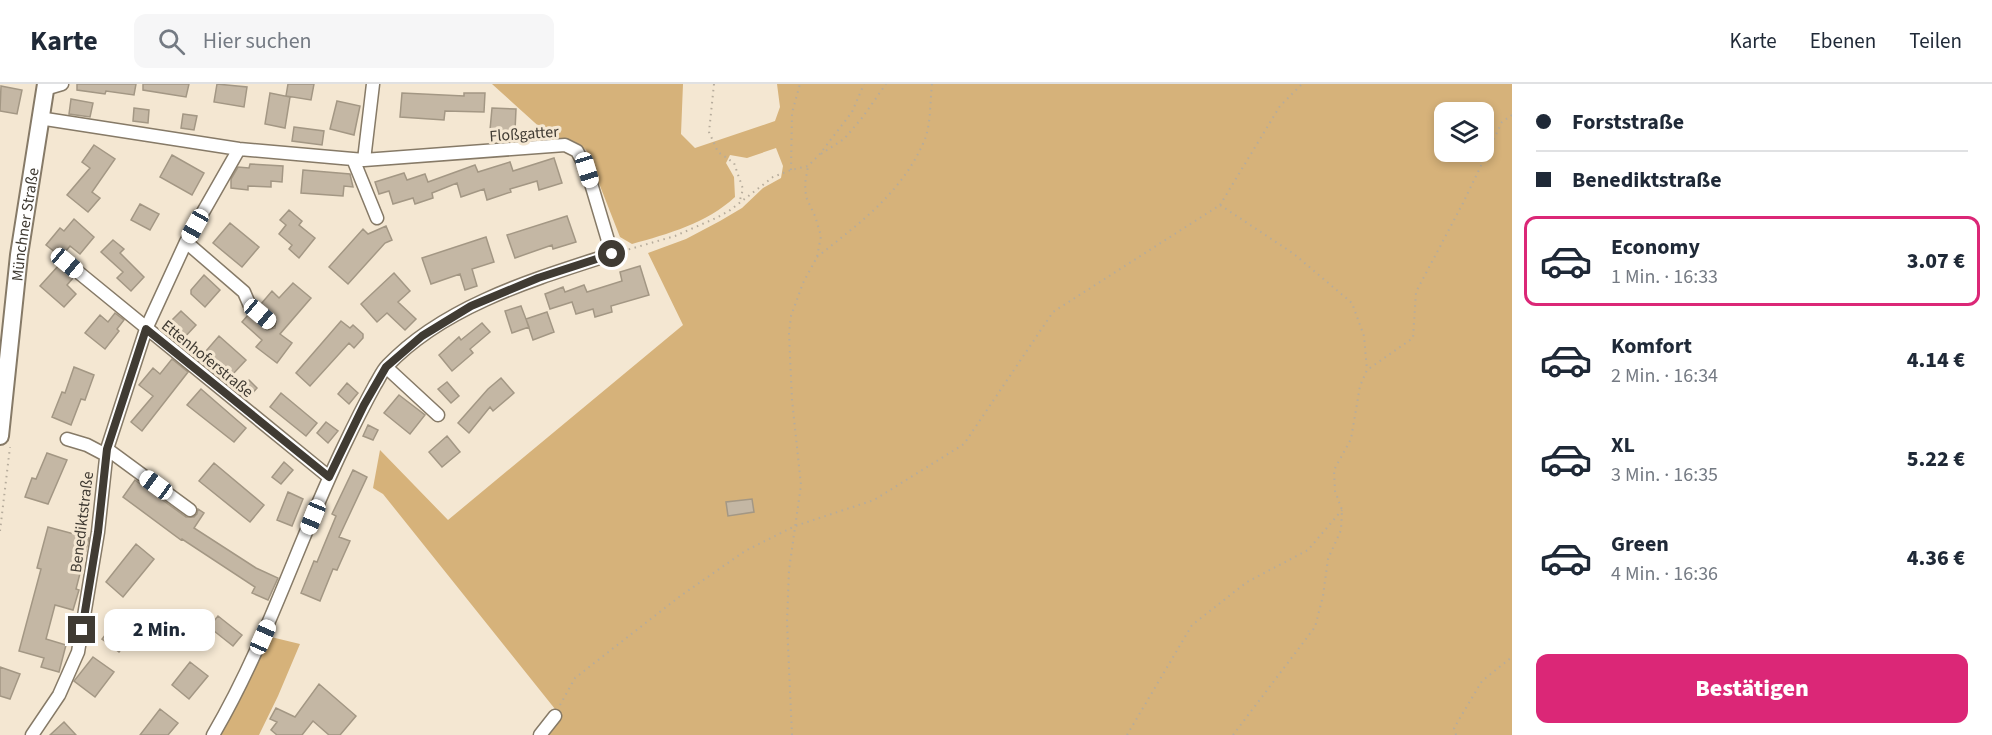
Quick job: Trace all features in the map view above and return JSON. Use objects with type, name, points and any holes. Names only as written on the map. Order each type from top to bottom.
[{"type":"main road","name":"Münchner Straße","points":[[0,436],[19,255],[45,86]]},
{"type":"street","points":[[45,86],[62,84]]},
{"type":"street","points":[[373,84],[358,160],[377,218]]},
{"type":"street","name":"Floßgatter","points":[[39,118],[239,149],[358,160],[565,145],[577,151],[587,170],[612,254]]},
{"type":"street","name":"Benediktstraße","points":[[32,735],[59,695],[78,652],[98,532],[106,452],[146,329],[186,243],[239,149]]},
{"type":"street","points":[[186,243],[244,292],[250,306],[269,322]]},
{"type":"street","points":[[213,735],[255,657],[329,477],[364,405],[386,367],[422,336],[471,306],[538,278],[612,254]]},
{"type":"street","name":"Ettenhoferstraße","points":[[67,263],[329,477]]},
{"type":"street","points":[[386,367],[438,416]]},
{"type":"street","points":[[67,439],[106,452],[190,510]]},
{"type":"street","points":[[540,735],[555,716]]},
{"type":"path","points":[[714,84],[709,132],[718,152],[734,163],[742,189],[740,202]]},
{"type":"path","points":[[791,170],[792,113],[800,84]]},
{"type":"path","points":[[612,254],[675,236],[716,218],[773,177],[808,166],[852,112],[864,84]]},
{"type":"path","points":[[819,155],[844,139],[886,84]]},
{"type":"path","points":[[817,257],[875,211],[904,177],[926,137],[932,84]]},
{"type":"path","points":[[555,716],[575,678],[679,597],[745,551],[795,526],[874,500],[964,444],[1053,312],[1220,205],[1280,106],[1302,84]]},
{"type":"path","points":[[1367,370],[1413,338],[1416,292],[1502,122],[1512,115]]},
{"type":"path","points":[[792,735],[787,623],[789,570],[801,485],[792,400],[790,325],[803,283],[817,257],[821,236],[806,197],[805,184],[808,166]]},
{"type":"path","points":[[1220,205],[1294,254],[1352,303],[1364,336],[1367,370],[1360,386],[1351,439],[1334,470],[1335,491],[1342,510],[1341,530],[1328,559],[1323,596],[1315,627],[1233,735]]},
{"type":"path","points":[[1127,735],[1191,625],[1246,582],[1308,550],[1342,510]]},
{"type":"path","points":[[1456,735],[1454,728],[1482,681],[1512,657]]},
{"type":"shaded area","points":[[492,84],[683,84],[681,134],[695,148],[775,121],[780,107],[777,84],[1512,84],[1512,735],[545,735],[559,714],[383,494],[373,488],[380,450],[448,520],[683,325],[648,253],[686,239],[742,208],[763,188],[781,178],[783,166],[776,148],[747,158],[730,155],[726,163],[734,177],[735,197],[700,221],[632,244],[620,237],[586,150],[573,141],[555,141]]},
{"type":"shaded area","points":[[271,637],[300,644],[259,735],[221,735]]},
{"type":"building","points":[[77,84],[136,84],[134,95],[77,90]]},
{"type":"building","points":[[143,84],[189,84],[186,97],[143,90]]},
{"type":"building","points":[[217,84],[247,87],[244,107],[214,102]]},
{"type":"building","points":[[288,84],[314,84],[311,100],[286,96]]},
{"type":"building","points":[[1,86],[22,90],[17,114],[0,111]]},
{"type":"building","points":[[270,93],[290,97],[285,128],[265,124]]},
{"type":"building","points":[[402,93],[464,96],[464,93],[485,93],[484,112],[445,111],[444,120],[400,117]]},
{"type":"building","points":[[71,99],[93,103],[90,117],[69,114]]},
{"type":"building","points":[[337,101],[360,106],[354,135],[330,129]]},
{"type":"building","points":[[134,108],[149,110],[148,123],[133,121]]},
{"type":"building","points":[[492,108],[516,109],[515,131],[490,130]]},
{"type":"building","points":[[183,114],[197,116],[194,130],[181,128]]},
{"type":"building","points":[[294,127],[324,131],[322,145],[292,141]]},
{"type":"building","points":[[94,145],[115,159],[92,192],[100,198],[88,212],[67,195],[90,168],[82,162]]},
{"type":"building","points":[[172,155],[204,173],[192,195],[160,177]]},
{"type":"building","points":[[554,158],[562,183],[539,190],[537,181],[510,189],[511,192],[487,200],[484,189],[461,197],[457,183],[432,193],[433,198],[415,204],[413,198],[393,204],[389,191],[379,194],[375,182],[404,173],[407,180],[425,174],[428,182],[475,165],[478,172],[510,162],[513,171]]},
{"type":"building","points":[[250,164],[283,166],[282,182],[271,181],[271,187],[248,186],[248,190],[231,188],[231,179],[238,167],[249,168]]},
{"type":"building","points":[[303,170],[350,174],[353,187],[344,186],[343,196],[301,193]]},
{"type":"building","points":[[140,204],[159,214],[150,230],[131,220]]},
{"type":"building","points":[[289,210],[302,221],[299,225],[315,238],[299,258],[289,249],[292,245],[279,234],[286,225],[280,220]]},
{"type":"building","points":[[567,216],[576,242],[553,249],[552,245],[515,258],[507,235]]},
{"type":"building","points":[[74,219],[94,237],[80,254],[70,246],[61,257],[46,245],[60,228],[64,231]]},
{"type":"building","points":[[230,223],[259,247],[242,267],[213,243]]},
{"type":"building","points":[[386,226],[392,240],[385,243],[348,284],[329,267],[363,229],[368,234]]},
{"type":"building","points":[[486,237],[494,262],[472,269],[477,286],[465,290],[460,274],[431,284],[422,258]]},
{"type":"building","points":[[113,240],[124,249],[120,253],[144,277],[131,291],[117,278],[123,272],[101,252]]},
{"type":"building","points":[[59,265],[73,278],[67,285],[76,294],[64,307],[40,286]]},
{"type":"building","points":[[640,266],[649,295],[611,306],[612,312],[595,317],[593,309],[576,314],[572,302],[550,309],[545,294],[563,287],[565,292],[584,285],[587,292],[622,281],[620,272]]},
{"type":"building","points":[[394,273],[410,291],[398,302],[416,319],[405,330],[387,313],[377,322],[361,304]]},
{"type":"building","points":[[204,275],[220,290],[205,307],[191,294],[191,290]]},
{"type":"building","points":[[293,283],[311,298],[280,334],[292,343],[277,363],[256,347],[262,340],[242,322],[248,315],[267,330],[275,328],[276,319],[261,304],[272,291],[279,298]]},
{"type":"building","points":[[521,306],[529,327],[512,333],[505,311]]},
{"type":"building","points":[[181,311],[196,325],[183,339],[167,325]]},
{"type":"building","points":[[547,312],[554,332],[533,340],[526,319]]},
{"type":"building","points":[[115,313],[124,320],[117,329],[119,331],[105,349],[85,333],[100,315],[108,322]]},
{"type":"building","points":[[341,321],[350,328],[353,325],[363,334],[363,338],[354,348],[349,343],[310,386],[296,373]]},
{"type":"building","points":[[482,323],[490,332],[470,349],[473,353],[452,371],[439,355],[459,337],[461,340]]},
{"type":"building","points":[[219,336],[246,360],[233,374],[225,366],[218,374],[200,358]]},
{"type":"building","points":[[172,359],[188,372],[142,431],[131,422],[153,396],[139,385],[153,368],[160,374]]},
{"type":"building","points":[[74,367],[94,375],[85,400],[81,399],[71,425],[52,417],[62,392],[65,393]]},
{"type":"building","points":[[501,378],[514,393],[493,411],[490,407],[469,433],[458,423]]},
{"type":"building","points":[[249,380],[257,388],[250,396],[241,389]]},
{"type":"building","points":[[447,382],[459,396],[451,403],[438,389]]},
{"type":"building","points":[[347,383],[358,393],[349,404],[338,394]]},
{"type":"building","points":[[201,389],[246,428],[234,442],[187,405]]},
{"type":"building","points":[[281,393],[317,423],[306,436],[270,407]]},
{"type":"building","points":[[399,395],[425,415],[410,434],[384,413]]},
{"type":"building","points":[[326,422],[338,431],[328,443],[317,433]]},
{"type":"building","points":[[368,425],[378,430],[373,440],[363,436]]},
{"type":"building","points":[[447,436],[460,452],[442,467],[429,452]]},
{"type":"building","points":[[47,453],[67,460],[48,504],[25,497],[32,478],[36,479]]},
{"type":"building","points":[[284,462],[293,470],[281,484],[272,477]]},
{"type":"building","points":[[214,463],[264,505],[250,522],[199,481]]},
{"type":"building","points":[[353,470],[367,477],[339,537],[350,541],[337,570],[333,569],[320,601],[301,593],[314,561],[317,562],[336,516],[332,514]]},
{"type":"building","points":[[135,480],[186,517],[194,517],[198,509],[204,513],[194,528],[256,568],[278,578],[268,600],[252,593],[255,587],[181,540],[123,497]]},
{"type":"building","points":[[288,492],[303,499],[292,526],[277,520]]},
{"type":"building","points":[[752,499],[754,512],[728,516],[726,502]]},
{"type":"building","points":[[48,527],[89,538],[73,610],[55,605],[46,639],[66,645],[59,672],[41,667],[44,658],[19,651],[41,569],[37,568]]},
{"type":"building","points":[[136,544],[154,559],[123,597],[106,582]]},
{"type":"building","points":[[123,612],[140,625],[119,652],[102,639]]},
{"type":"building","points":[[218,616],[242,635],[233,646],[209,627]]},
{"type":"building","points":[[93,657],[114,672],[95,697],[74,681]]},
{"type":"building","points":[[190,662],[208,676],[189,699],[172,685]]},
{"type":"building","points":[[0,667],[20,674],[10,699],[0,696]]},
{"type":"building","points":[[319,684],[356,716],[340,735],[329,735],[313,721],[302,735],[277,735],[271,730],[277,722],[270,719],[276,708],[295,717]]},
{"type":"building","points":[[160,709],[178,723],[168,735],[140,735]]},
{"type":"building","points":[[64,722],[76,735],[50,735]]},
{"type":"route","points":[[82,630],[98,532],[107,449],[146,329],[329,477],[364,405],[386,367],[422,336],[471,306],[538,278],[612,254]]}]
